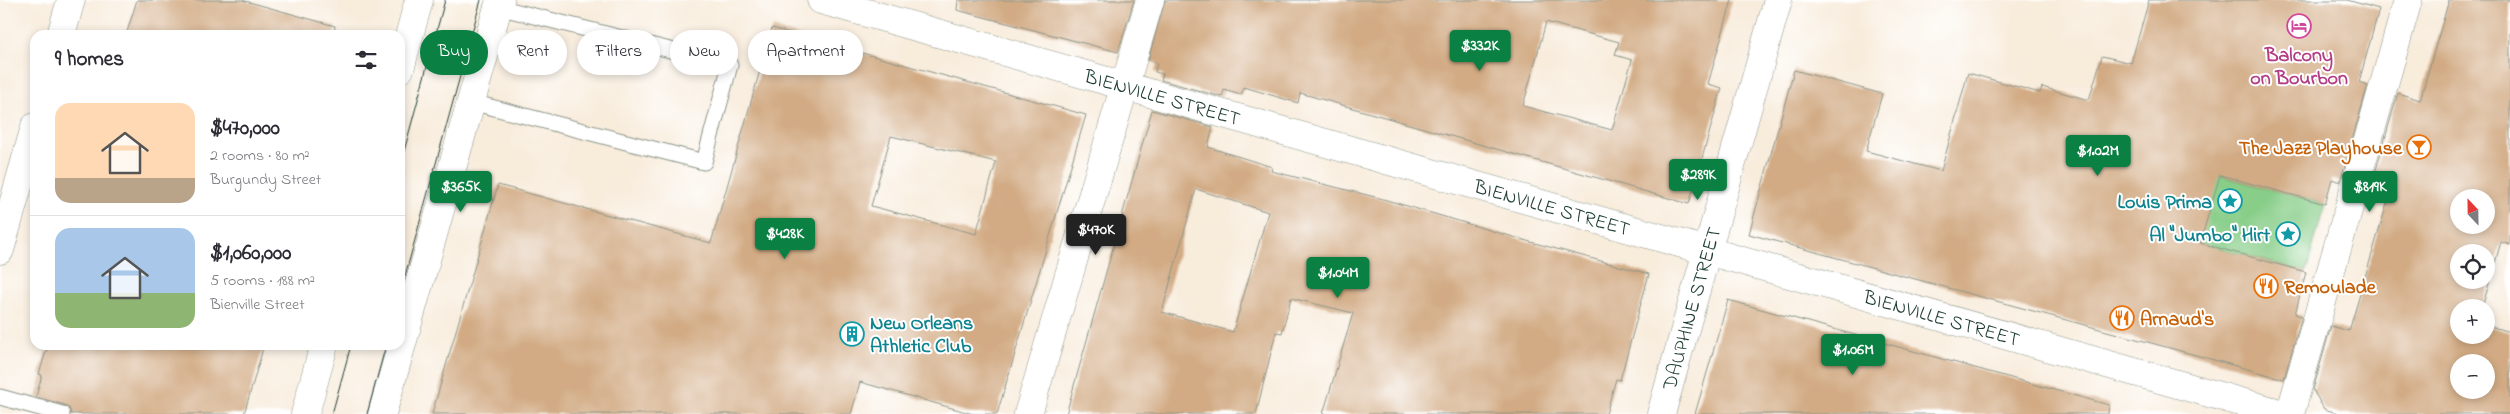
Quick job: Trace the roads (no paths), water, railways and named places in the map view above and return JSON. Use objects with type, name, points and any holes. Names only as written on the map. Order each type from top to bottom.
[{"type":"street","points":[[62,30],[71,0]]},
{"type":"street","points":[[405,51],[419,0]]},
{"type":"street","name":"BIENVILLE STREET","points":[[821,0],[2284,414]]},
{"type":"street","points":[[1028,414],[1150,0]]},
{"type":"street","name":"DAUPHINE STREET","points":[[1661,414],[1778,0]]},
{"type":"street","points":[[2290,414],[2408,0]]},
{"type":"street","points":[[405,333],[499,3]]},
{"type":"street","points":[[0,250],[29,172]]},
{"type":"street","points":[[305,414],[323,350]]},
{"type":"street","points":[[382,414],[400,350]]},
{"type":"lane","points":[[471,102],[704,162],[730,66],[499,3]]},
{"type":"lane","points":[[0,397],[62,414]]},
{"type":"tram line","points":[[405,148],[445,0]]},
{"type":"tram line","points":[[405,276],[481,0]]},
{"type":"tram line","points":[[332,414],[350,350]]},
{"type":"tram line","points":[[367,414],[385,350]]},
{"type":"place","name":"Balcony on Bourbon","points":[[2299,26]]},
{"type":"place","name":"The Jazz Playhouse","points":[[2419,147]]},
{"type":"place","name":"Louis Prima","points":[[2230,201]]},
{"type":"place","name":"Al \"Jumbo\" Hirt","points":[[2288,234]]},
{"type":"place","name":"Remoulade","points":[[2266,286]]},
{"type":"place","name":"Arnaud's","points":[[2122,318]]},
{"type":"place","name":"New Orleans Athletic Club","points":[[852,334]]}]
